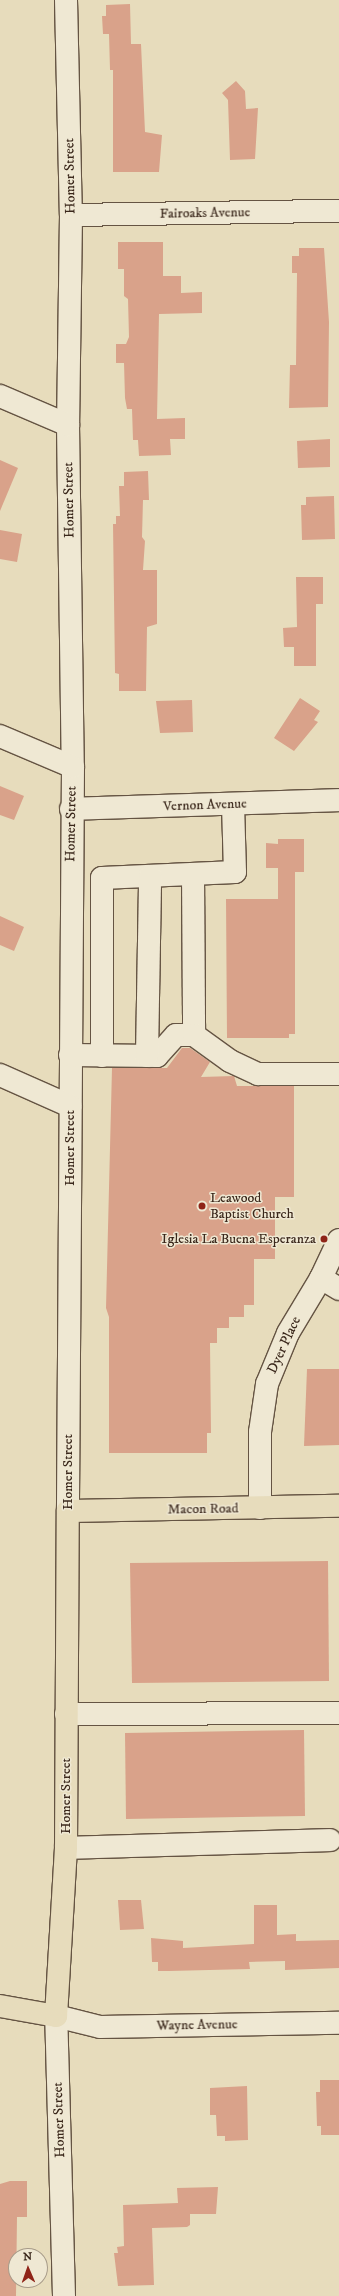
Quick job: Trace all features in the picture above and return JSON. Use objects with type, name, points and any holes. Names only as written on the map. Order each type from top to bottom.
[{"type":"main road","name":"Macon Road","points":[[68,1511],[339,1506]]},
{"type":"main road","name":"Homer Street","points":[[56,2016],[66,1848],[68,1511]]},
{"type":"main road","points":[[0,2006],[56,2016]]},
{"type":"street","name":"Homer Street","points":[[66,0],[71,215],[68,425],[73,767],[71,809],[68,1511]]},
{"type":"street","name":"Fairoaks Avenue","points":[[71,215],[339,212]]},
{"type":"street","points":[[0,396],[68,425]]},
{"type":"street","points":[[0,736],[73,767]]},
{"type":"street","name":"Vernon Avenue","points":[[71,809],[339,800]]},
{"type":"street","points":[[102,1056],[102,878],[235,872],[233,804]]},
{"type":"street","points":[[193,874],[194,1035]]},
{"type":"street","points":[[147,1056],[150,876]]},
{"type":"street","points":[[70,1055],[158,1056],[176,1035],[194,1035],[230,1061],[258,1074],[339,1074]]},
{"type":"street","points":[[0,1075],[70,1106]]},
{"type":"street","name":"Dyer Place","points":[[260,1508],[260,1432],[267,1384],[288,1333],[330,1284],[339,1240]]},
{"type":"street","points":[[66,1714],[339,1713]]},
{"type":"street","points":[[66,1848],[330,1840]]},
{"type":"street","name":"Homer Street","points":[[56,2016],[64,2296]]},
{"type":"street","name":"Wayne Avenue","points":[[56,2016],[100,2027],[339,2023]]},
{"type":"building","points":[[130,4],[131,44],[141,44],[145,132],[162,135],[159,172],[113,172],[113,70],[110,70],[109,34],[103,34],[102,16],[106,16],[106,5]]},
{"type":"building","points":[[236,81],[245,91],[246,109],[258,108],[255,159],[230,160],[228,100],[222,93]]},
{"type":"building","points":[[118,242],[163,242],[163,276],[181,276],[181,293],[202,292],[202,313],[159,314],[157,419],[185,418],[185,439],[170,439],[171,455],[139,456],[138,440],[133,440],[132,409],[127,409],[125,398],[124,363],[116,363],[116,344],[126,344],[129,337],[128,299],[124,296],[124,269],[118,269]]},
{"type":"building","points":[[299,248],[324,248],[329,322],[328,407],[289,408],[290,365],[296,365],[297,273],[292,273],[292,256],[299,256]]},
{"type":"building","points":[[330,439],[330,467],[298,468],[297,441]]},
{"type":"building","points":[[0,460],[18,468],[0,511]]},
{"type":"building","points":[[148,471],[149,500],[143,500],[142,537],[145,541],[143,570],[157,570],[157,624],[147,627],[146,691],[119,691],[119,674],[115,673],[113,524],[116,524],[116,516],[120,516],[119,486],[124,486],[124,472]]},
{"type":"building","points":[[334,496],[335,539],[302,540],[301,505],[306,505],[306,497]]},
{"type":"building","points":[[0,530],[22,534],[17,562],[0,559]]},
{"type":"building","points":[[296,577],[323,577],[323,604],[316,604],[316,666],[294,666],[294,647],[284,647],[283,628],[297,627]]},
{"type":"building","points":[[300,698],[320,711],[314,720],[318,722],[294,751],[274,738]]},
{"type":"building","points":[[192,700],[193,732],[160,733],[156,701]]},
{"type":"building","points":[[0,786],[24,796],[14,820],[0,815]]},
{"type":"building","points":[[278,839],[304,839],[304,872],[295,872],[295,1034],[289,1034],[289,1038],[227,1038],[226,899],[278,899],[278,868],[266,868],[266,843],[278,844]]},
{"type":"building","points":[[0,916],[24,927],[14,951],[0,945]]},
{"type":"building","points":[[182,1048],[190,1048],[210,1062],[201,1077],[234,1076],[237,1086],[294,1086],[294,1197],[275,1197],[275,1259],[254,1259],[254,1305],[244,1305],[244,1317],[229,1317],[229,1328],[217,1328],[217,1343],[210,1343],[211,1433],[207,1433],[207,1453],[109,1453],[109,1317],[106,1308],[112,1068],[167,1068]]},
{"type":"building","points":[[307,1369],[339,1369],[339,1445],[304,1446]]},
{"type":"building","points":[[328,1561],[329,1681],[132,1683],[130,1563]]},
{"type":"building","points":[[304,1730],[305,1816],[126,1819],[125,1733]]},
{"type":"building","points":[[118,1900],[141,1900],[144,1929],[120,1930]]},
{"type":"building","points":[[254,1905],[277,1905],[277,1935],[296,1934],[296,1941],[339,1940],[339,1968],[285,1970],[285,1961],[249,1962],[250,1969],[158,1971],[158,1962],[152,1962],[151,1938],[183,1941],[183,1948],[254,1944]]},
{"type":"building","points":[[320,2080],[339,2080],[339,2135],[321,2135],[321,2126],[317,2126],[316,2092],[320,2092]]},
{"type":"building","points":[[247,2086],[248,2140],[225,2141],[225,2136],[217,2136],[216,2115],[210,2115],[210,2088]]},
{"type":"building","points":[[10,2181],[27,2181],[27,2217],[17,2217],[17,2248],[8,2248],[8,2288],[16,2288],[16,2296],[0,2296],[0,2184]]},
{"type":"building","points":[[218,2187],[216,2214],[190,2214],[190,2225],[187,2227],[152,2228],[154,2285],[118,2286],[114,2253],[118,2253],[117,2247],[124,2246],[123,2205],[178,2203],[177,2188]]},
{"type":"place","name":"Leawood Baptist Church","points":[[202,1206]]},
{"type":"place","name":"Iglesia La Buena Esperanza","points":[[324,1239]]}]
